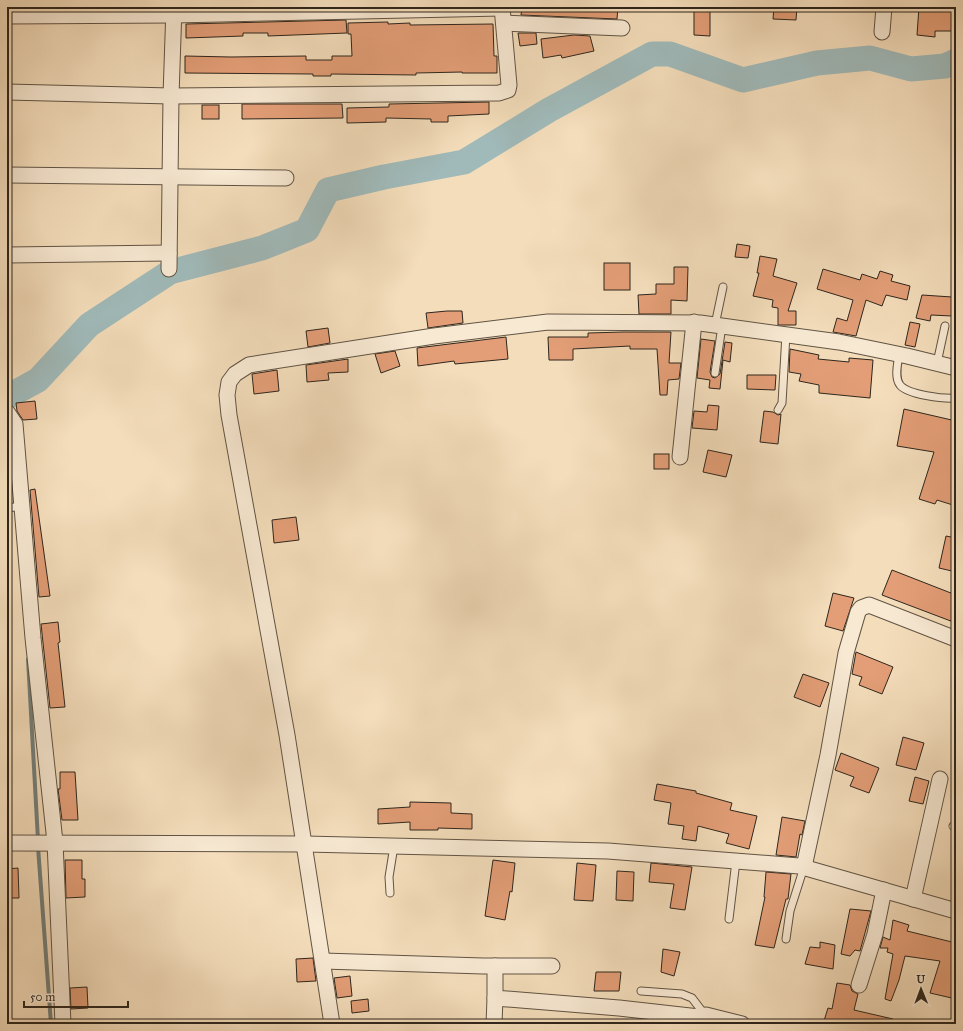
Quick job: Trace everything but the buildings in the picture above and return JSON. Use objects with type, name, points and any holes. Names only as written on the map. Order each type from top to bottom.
[{"type":"street","points":[[882,32],[884,7]]},
{"type":"street","points":[[169,269],[171,96],[174,11]]},
{"type":"street","points":[[7,16],[174,11],[503,13],[622,28]]},
{"type":"street","points":[[7,92],[171,96],[368,95],[504,92],[508,90],[509,78],[503,13]]},
{"type":"street","points":[[7,175],[170,178],[286,178]]},
{"type":"street","points":[[7,255],[169,253]]},
{"type":"street","points":[[680,457],[694,322]]},
{"type":"street","points":[[332,1024],[287,734],[229,415],[227,388],[235,374],[249,365],[269,361],[434,336],[537,323],[694,322],[786,334],[900,354],[956,368]]},
{"type":"street","points":[[8,414],[15,424],[14,507],[33,638],[44,842],[63,1024]]},
{"type":"street","points":[[804,867],[828,755],[846,653],[860,608],[869,605],[956,639]]},
{"type":"street","points":[[913,899],[940,779]]},
{"type":"street","points":[[7,843],[305,844],[579,850],[736,860],[804,867],[956,911]]},
{"type":"street","points":[[859,985],[875,934],[884,890]]},
{"type":"street","points":[[322,961],[495,966],[552,966]]},
{"type":"street","points":[[494,1024],[495,966]]},
{"type":"street","points":[[495,998],[619,1008],[742,1024]]},
{"type":"lane","points":[[715,373],[718,325],[723,287]]},
{"type":"lane","points":[[937,363],[945,326]]},
{"type":"lane","points":[[778,410],[782,403],[786,334]]},
{"type":"lane","points":[[900,354],[897,377],[900,385],[907,390],[922,395],[949,399],[956,398]]},
{"type":"lane","points":[[390,893],[390,877],[394,846]]},
{"type":"lane","points":[[729,919],[736,860]]},
{"type":"lane","points":[[786,939],[790,911],[804,867]]},
{"type":"lane","points":[[641,991],[682,994],[692,998],[699,1019]]},
{"type":"waterway","points":[[7,397],[38,380],[89,325],[170,272],[262,248],[307,230],[328,190],[384,177],[464,162],[549,110],[652,54],[670,54],[743,80],[817,63],[870,58],[911,69],[945,66],[956,61]]},
{"type":"waterway","points":[[28,659],[38,840]]},
{"type":"waterway","points":[[38,847],[51,1024]]}]
